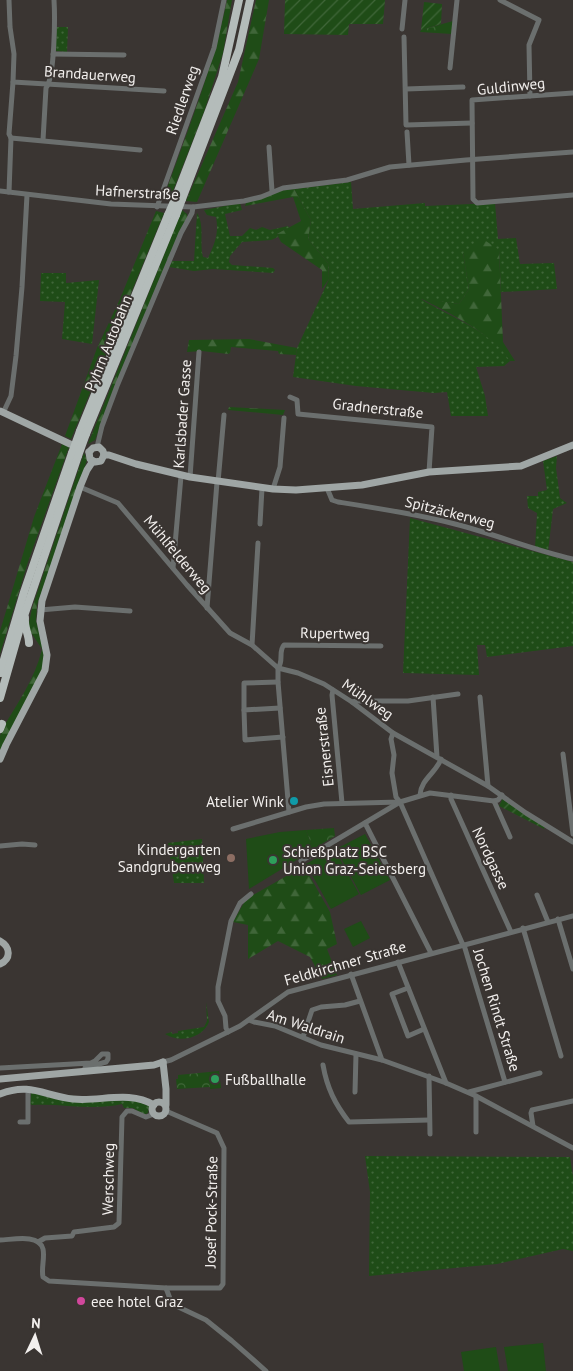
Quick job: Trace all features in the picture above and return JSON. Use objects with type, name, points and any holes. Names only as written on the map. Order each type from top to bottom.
[{"type":"highway","name":"Pyhrn Autobahn","points":[[179,199],[222,77],[240,0]]},
{"type":"highway","points":[[231,73],[245,0]]},
{"type":"highway","name":"Pyhrn Autobahn","points":[[0,673],[24,592],[83,433],[231,73],[239,50],[250,0]]},
{"type":"highway","name":"Pyhrn Autobahn","points":[[0,698],[75,455]]},
{"type":"highway","points":[[27,608],[25,623],[29,643]]},
{"type":"main road","points":[[2,412],[70,444]]},
{"type":"main road","points":[[104,456],[102,450],[97,447],[87,451],[89,458],[93,461],[100,461],[104,456],[109,455],[181,476],[218,482],[273,489],[327,488],[362,485],[429,472],[521,466],[573,445]]},
{"type":"main road","points":[[0,760],[45,670],[47,650],[40,621],[40,610],[80,487],[93,461]]},
{"type":"main road","points":[[0,941],[7,947],[9,954],[6,960],[0,964]]},
{"type":"main road","points":[[161,1106],[152,1109],[154,1114],[161,1116],[161,1106],[166,1089],[163,1062]]},
{"type":"main road","name":"Feldkirchner Straße","points":[[0,1077],[163,1062]]},
{"type":"main road","name":"Feldkirchner Straße","points":[[0,1077],[154,1065],[163,1062]]},
{"type":"main road","points":[[0,1094],[28,1089],[72,1099],[134,1097],[161,1106]]},
{"type":"street","points":[[8,0],[14,54],[9,134],[11,138],[9,192]]},
{"type":"street","points":[[42,140],[46,88],[50,84],[53,54],[54,0]]},
{"type":"street","name":"Riedlerweg","points":[[157,207],[214,48],[224,0]]},
{"type":"street","points":[[402,29],[405,0]]},
{"type":"street","points":[[450,68],[457,0]]},
{"type":"street","points":[[500,0],[539,20],[529,45],[530,96]]},
{"type":"street","points":[[404,37],[406,125],[472,123]]},
{"type":"street","points":[[53,54],[124,55]]},
{"type":"street","name":"Brandauerweg","points":[[13,82],[164,91]]},
{"type":"street","name":"Guldinweg","points":[[406,88],[464,87]]},
{"type":"street","name":"Guldinweg","points":[[573,93],[472,100],[473,199],[477,203],[573,195]]},
{"type":"street","points":[[407,132],[409,165]]},
{"type":"street","points":[[11,138],[140,150]]},
{"type":"street","points":[[269,147],[272,191]]},
{"type":"street","name":"Hafnerstraße","points":[[0,191],[26,196],[157,207],[193,207],[244,201],[261,197],[283,188],[347,180],[390,167],[573,152]]},
{"type":"street","points":[[2,412],[11,396],[16,356],[22,287],[26,196]]},
{"type":"street","points":[[97,447],[102,426],[117,386],[193,207]]},
{"type":"street","name":"Karlsbader Gasse","points":[[190,477],[199,352]]},
{"type":"street","name":"Gradnerstraße","points":[[290,397],[298,400],[298,414],[432,427],[429,472]]},
{"type":"street","points":[[208,608],[224,415]]},
{"type":"street","points":[[273,489],[280,467],[284,418]]},
{"type":"street","name":"Karlsbader Gasse","points":[[172,568],[181,476]]},
{"type":"street","name":"Mühlfelderweg","points":[[80,487],[118,503],[172,568],[230,632],[252,645],[278,668]]},
{"type":"street","points":[[260,524],[262,488]]},
{"type":"street","name":"Spitzäckerweg","points":[[327,488],[332,500],[338,502],[416,515],[456,524],[573,559]]},
{"type":"street","points":[[252,645],[258,543]]},
{"type":"street","points":[[40,610],[75,607],[130,611]]},
{"type":"street","name":"Rupertweg","points":[[278,668],[284,645],[381,646]]},
{"type":"street","points":[[278,668],[289,812]]},
{"type":"street","name":"Mühlweg","points":[[278,668],[304,675],[333,690],[393,732],[488,786],[526,813],[573,842]]},
{"type":"street","points":[[278,682],[244,683],[246,740],[283,737]]},
{"type":"street","name":"Eisnerstraße","points":[[333,690],[342,802]]},
{"type":"street","points":[[352,702],[408,701],[458,694]]},
{"type":"street","points":[[420,795],[428,775],[434,772],[439,758],[433,697]]},
{"type":"street","points":[[480,697],[488,786]]},
{"type":"street","points":[[244,710],[280,708]]},
{"type":"street","name":"Jochen Rindt Straße","points":[[393,732],[391,739],[394,755],[392,772],[396,797],[400,802],[464,945],[506,1082]]},
{"type":"street","points":[[563,754],[573,834]]},
{"type":"street","points":[[301,861],[400,802],[420,795],[434,793],[494,801],[498,800],[502,795]]},
{"type":"street","name":"Nordgasse","points":[[451,795],[462,826],[511,932]]},
{"type":"street","points":[[494,801],[510,837]]},
{"type":"street","points":[[233,828],[306,807],[342,802],[400,802]]},
{"type":"street","points":[[365,823],[432,954]]},
{"type":"street","points":[[0,846],[35,845]]},
{"type":"street","points":[[228,1032],[218,994],[228,937],[236,909],[251,894]]},
{"type":"street","points":[[537,895],[548,922]]},
{"type":"street","name":"Feldkirchner Straße","points":[[163,1062],[171,1060],[250,1020],[288,992],[573,916]]},
{"type":"street","points":[[558,919],[573,969]]},
{"type":"street","points":[[523,928],[561,1056]]},
{"type":"street","points":[[398,962],[446,1083]]},
{"type":"street","points":[[351,974],[382,1060]]},
{"type":"street","points":[[408,988],[392,994],[408,1036],[424,1029]]},
{"type":"street","points":[[302,1037],[312,1010],[360,1001]]},
{"type":"street","name":"Am Waldrain","points":[[250,1020],[256,1023],[275,1026],[321,1045],[382,1060],[469,1092],[573,1148]]},
{"type":"street","points":[[221,1035],[225,1022]]},
{"type":"street","points":[[0,1068],[91,1063],[102,1054],[108,1054],[106,1062],[85,1068]]},
{"type":"street","name":"Am Waldrain","points":[[355,1092],[356,1054]]},
{"type":"street","points":[[323,1065],[328,1088],[349,1122],[428,1120]]},
{"type":"street","name":"Jochen Rindt Straße","points":[[469,1092],[540,1073]]},
{"type":"street","points":[[428,1076],[428,1120],[430,1134]]},
{"type":"street","points":[[20,1122],[28,1122],[28,1089]]},
{"type":"street","points":[[476,1096],[476,1132]]},
{"type":"street","points":[[533,1126],[532,1110],[573,1101]]},
{"type":"street","name":"Josef Pock-Straße","points":[[38,1242],[43,1251],[43,1277],[49,1281],[166,1288],[220,1288],[222,1285],[224,1148],[217,1133],[161,1106]]},
{"type":"street","name":"Werschweg","points":[[0,1240],[28,1239],[38,1242],[45,1238],[72,1236],[74,1232],[114,1227],[119,1224],[122,1117],[124,1112],[127,1111],[146,1117],[154,1114]]},
{"type":"street","points":[[166,1288],[172,1304],[206,1320],[266,1371]]},
{"type":"green space","points":[[227,0],[232,0],[223,53],[204,112],[169,201],[165,201],[164,197],[207,75]]},
{"type":"green space","points":[[256,0],[269,0],[259,59],[197,202],[186,201],[238,82]]},
{"type":"green space","points":[[285,0],[385,0],[383,24],[349,24],[348,35],[284,34]]},
{"type":"green space","points":[[424,2],[442,4],[441,24],[421,30]]},
{"type":"green space","points":[[453,21],[452,34],[420,32],[421,30]]},
{"type":"green space","points":[[56,27],[68,27],[67,52],[56,51]]},
{"type":"green space","points":[[351,182],[353,209],[425,203],[425,206],[495,203],[498,239],[516,238],[520,264],[554,263],[557,289],[501,292],[499,250],[463,253],[469,289],[459,304],[421,299],[482,333],[503,351],[510,361],[504,366],[476,367],[485,396],[488,416],[451,416],[447,392],[434,393],[356,386],[293,377],[297,348],[329,279],[328,263],[308,239],[311,220],[294,189]]},
{"type":"green space","points":[[294,189],[311,220],[308,239],[328,263],[329,279],[322,289],[322,270],[281,242],[277,234],[301,221],[293,197],[245,206],[246,203],[278,191]]},
{"type":"green space","points":[[240,203],[242,210],[225,214],[230,236],[242,236],[250,228],[256,230],[262,227],[270,230],[288,226],[289,228],[277,234],[278,237],[271,240],[242,242],[230,256],[229,262],[232,265],[273,268],[275,270],[273,273],[213,269],[194,271],[169,267],[172,261],[194,261],[197,213],[201,223],[203,257],[208,258],[216,238],[217,223],[216,217],[207,215],[204,210]]},
{"type":"green space","points":[[182,210],[187,214],[187,219],[125,361],[95,440],[88,444]]},
{"type":"green space","points":[[156,211],[164,213],[71,439],[65,436],[97,348],[120,299]]},
{"type":"green space","points":[[483,239],[499,250],[503,342],[515,361],[510,361],[493,342],[470,325],[420,298],[459,304],[469,289],[463,253]]},
{"type":"green space","points":[[41,273],[66,273],[66,283],[99,280],[92,344],[62,339],[65,302],[40,301]]},
{"type":"green space","points":[[249,339],[297,348],[296,355],[279,354],[278,351],[231,347],[228,354],[202,351],[187,352],[189,340]]},
{"type":"green space","points":[[229,407],[285,410],[283,415],[228,410]]},
{"type":"green space","points":[[62,444],[69,447],[28,562],[0,654],[0,631],[34,517]]},
{"type":"green space","points":[[84,453],[87,460],[37,605],[36,621],[44,652],[43,668],[0,751],[0,736],[3,728],[26,690],[39,660],[42,649],[28,628],[32,608]]},
{"type":"green space","points":[[557,456],[556,468],[560,498],[567,503],[553,509],[548,552],[535,548],[537,513],[528,508],[527,496],[538,496],[538,492],[547,490],[543,461]]},
{"type":"green space","points":[[410,518],[573,562],[573,646],[487,657],[485,645],[477,645],[479,675],[403,673]]},
{"type":"green space","points":[[503,798],[545,827],[544,829],[499,806]]},
{"type":"green space","points":[[334,828],[335,836],[313,849],[306,830]]},
{"type":"green space","name":"Schießplatz BSC Union Graz-Seiersberg","points":[[306,830],[313,849],[249,889],[246,839],[280,832]]},
{"type":"green space","points":[[365,834],[390,880],[361,895],[336,849]]},
{"type":"green space","points":[[202,839],[204,883],[174,883],[168,843]]},
{"type":"green space","points":[[334,848],[359,894],[331,909],[306,864]]},
{"type":"green space","points":[[304,866],[330,912],[337,944],[327,949],[337,975],[322,979],[310,957],[278,941],[248,959],[248,925],[233,922],[246,899]]},
{"type":"green space","points":[[361,921],[370,938],[353,947],[344,929]]},
{"type":"green space","points":[[206,1002],[209,1022],[206,1028],[196,1036],[183,1039],[165,1034],[204,1027],[207,1021]]},
{"type":"green space","name":"Fußballhalle","points":[[219,1071],[221,1088],[210,1089],[209,1072]]},
{"type":"green space","points":[[209,1072],[210,1087],[177,1089],[176,1079],[178,1079],[178,1075]]},
{"type":"green space","points":[[31,1093],[134,1100],[149,1106],[148,1113],[144,1115],[133,1108],[124,1108],[122,1104],[100,1107],[32,1105],[30,1104]]},
{"type":"green space","points":[[365,1156],[570,1157],[573,1176],[573,1251],[563,1249],[497,1264],[369,1276],[370,1192]]},
{"type":"green space","points":[[543,1343],[546,1371],[508,1371],[504,1347]]},
{"type":"green space","points":[[496,1347],[500,1371],[464,1371],[461,1352]]},
{"type":"place","name":"Atelier Wink","points":[[294,801]]},
{"type":"place","name":"Kindergarten Sandgrubenweg","points":[[231,858]]},
{"type":"place","name":"Schießplatz BSC Union Graz-Seiersberg","points":[[273,860]]},
{"type":"place","name":"Fußballhalle","points":[[215,1079]]},
{"type":"place","name":"eee hotel Graz","points":[[81,1301]]}]
